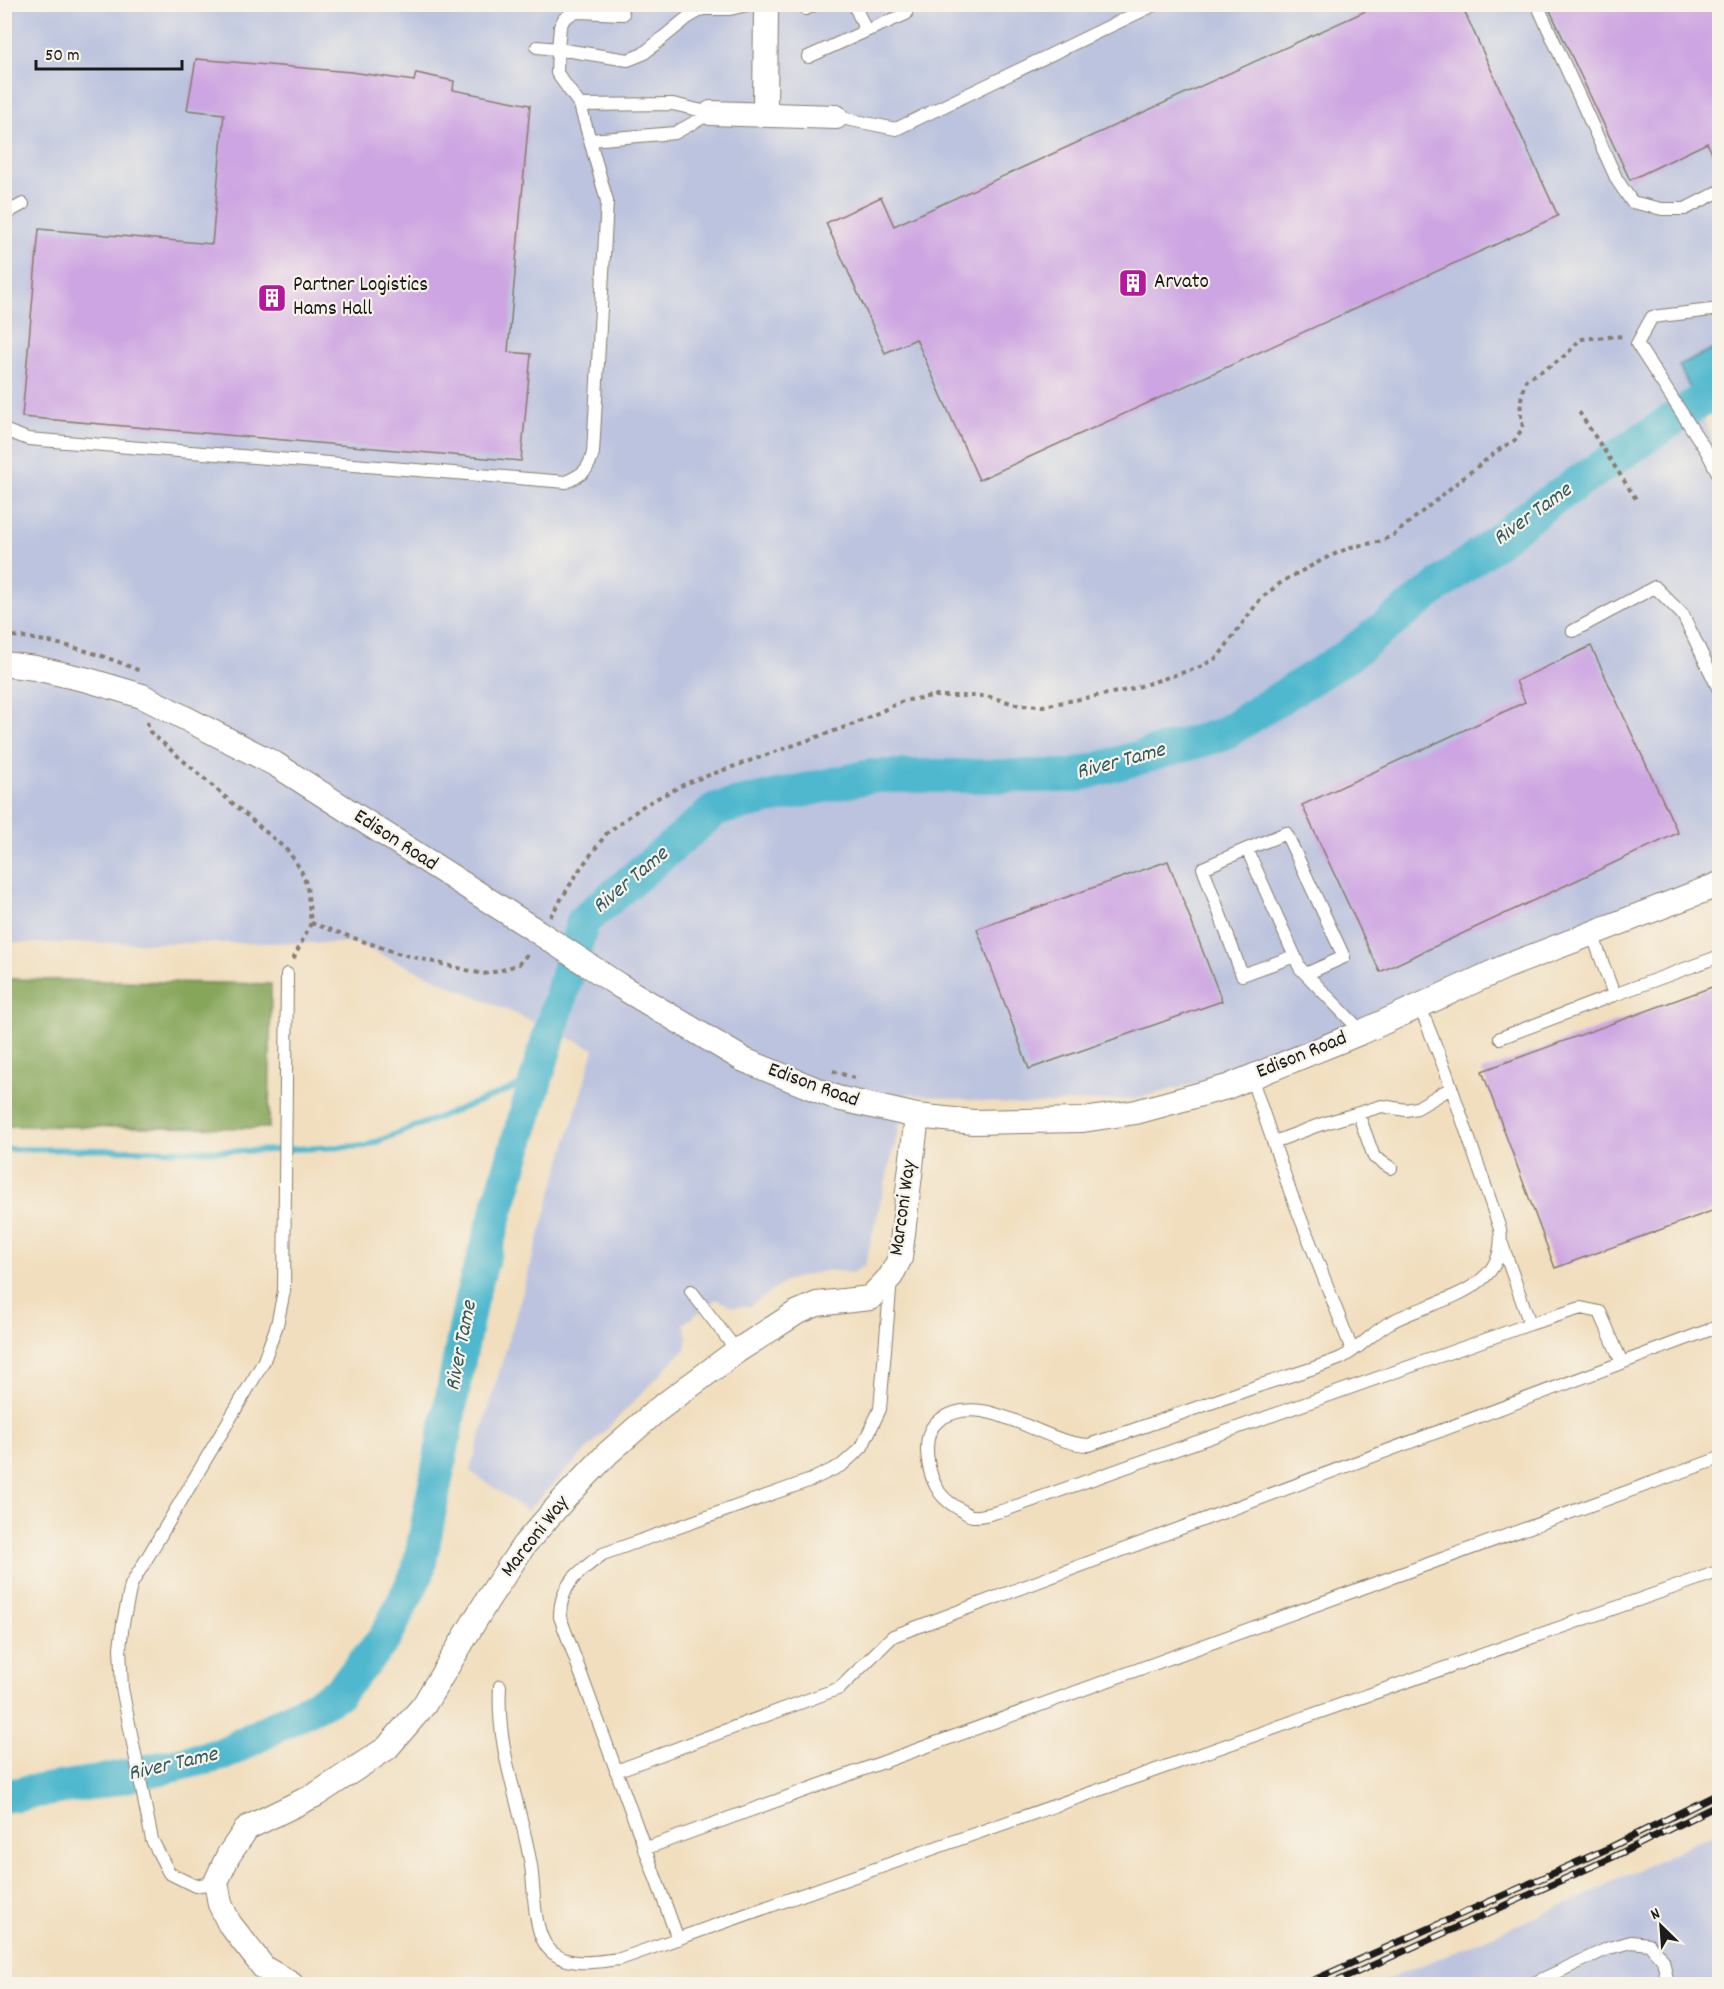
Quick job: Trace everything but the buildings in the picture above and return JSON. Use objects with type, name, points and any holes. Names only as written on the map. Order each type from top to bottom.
[{"type":"street","points":[[765,113],[766,4]]},
{"type":"street","points":[[711,112],[836,117]]},
{"type":"street","name":"Edison Road","points":[[4,664],[36,668],[88,680],[142,696],[276,764],[537,934],[744,1060],[837,1098],[916,1116],[973,1122],[1083,1120],[1136,1112],[1227,1087],[1420,1007],[1505,967],[1719,884]]},
{"type":"street","name":"Marconi Way","points":[[216,1882],[228,1856],[247,1828],[317,1794],[387,1748],[424,1705],[488,1599],[524,1545],[608,1453],[656,1411],[737,1352],[796,1313],[817,1304],[870,1298],[891,1276],[900,1257],[916,1116]]},
{"type":"street","points":[[216,1882],[220,1904],[228,1923],[264,1968],[291,1984]]},
{"type":"lane","points":[[537,47],[628,60],[643,54],[687,18],[702,9],[730,9],[751,4]]},
{"type":"lane","points":[[854,4],[866,31]]},
{"type":"lane","points":[[808,57],[906,14],[902,4]]},
{"type":"lane","points":[[836,117],[896,129],[1156,4]]},
{"type":"lane","points":[[1537,4],[1617,180],[1632,202],[1662,209],[1685,209],[1719,191]]},
{"type":"lane","points":[[4,430],[28,439],[566,482],[579,476],[589,468],[593,453],[607,201],[580,105],[557,73],[560,27],[564,19],[579,12],[623,14]]},
{"type":"lane","points":[[580,105],[673,104],[711,112]]},
{"type":"lane","points":[[590,140],[675,133],[711,112]]},
{"type":"lane","points":[[4,220],[12,210],[23,204]]},
{"type":"lane","points":[[1719,309],[1652,317],[1636,344],[1707,452],[1719,477]]},
{"type":"lane","points":[[1574,630],[1655,587],[1683,615],[1719,692]]},
{"type":"lane","points":[[1295,956],[1242,975],[1203,868],[1286,833],[1344,957],[1306,974]]},
{"type":"lane","points":[[1247,849],[1300,968],[1362,1032]]},
{"type":"lane","points":[[1592,933],[1614,995]]},
{"type":"lane","points":[[1500,1038],[1719,956]]},
{"type":"lane","points":[[216,1882],[195,1886],[169,1873],[152,1840],[122,1688],[120,1648],[131,1585],[263,1363],[277,1325],[284,1291],[287,974]]},
{"type":"lane","points":[[1420,1007],[1452,1088],[1530,1324]]},
{"type":"lane","points":[[1251,1077],[1290,1191],[1352,1350]]},
{"type":"lane","points":[[1274,1142],[1382,1106],[1406,1110],[1417,1108],[1452,1088]]},
{"type":"lane","points":[[1358,1113],[1374,1157],[1391,1168]]},
{"type":"lane","points":[[1502,1243],[1496,1262],[1486,1276],[1474,1286],[1446,1300],[1392,1321],[1342,1357],[1089,1445],[1074,1445],[986,1410],[954,1412],[936,1422],[929,1436],[927,1451],[932,1476],[940,1494],[954,1507],[972,1516],[1005,1510],[1581,1308],[1600,1312],[1622,1363]]},
{"type":"lane","points":[[678,1939],[560,1617],[560,1604],[566,1587],[577,1573],[603,1554],[810,1480],[842,1465],[862,1447],[880,1408],[891,1276]]},
{"type":"lane","points":[[692,1292],[737,1352]]},
{"type":"lane","points":[[616,1771],[840,1688],[893,1636],[1719,1326]]},
{"type":"lane","points":[[644,1849],[1719,1458]]},
{"type":"lane","points":[[500,1686],[499,1720],[507,1768],[531,1866],[536,1914],[544,1943],[553,1953],[565,1960],[587,1963],[620,1959],[678,1939],[1719,1571]]},
{"type":"lane","points":[[1532,1984],[1609,1948],[1631,1942],[1648,1944],[1663,1960],[1668,1984]]},
{"type":"path","points":[[311,923],[397,953],[483,974],[499,971],[519,964],[580,869],[607,833],[646,804],[687,783],[854,724],[903,701],[933,696],[986,696],[1019,705],[1043,706],[1128,690],[1200,667],[1218,657],[1261,598],[1283,581],[1328,556],[1351,547],[1378,542],[1394,535],[1464,477],[1515,440],[1522,427],[1521,395],[1526,380],[1556,364],[1580,339],[1642,335]]},
{"type":"path","points":[[1579,412],[1638,502]]},
{"type":"path","points":[[145,712],[150,732],[288,851],[301,870],[307,886],[311,923],[287,974]]},
{"type":"path","points":[[828,1070],[862,1080]]},
{"type":"shaded area","points":[[5,5],[1719,5],[1719,347],[1680,365],[1719,455],[1719,876],[1495,959],[1324,1036],[1222,1077],[1134,1099],[1020,1105],[907,1094],[865,1265],[852,1273],[828,1270],[788,1280],[750,1306],[733,1307],[716,1299],[684,1324],[687,1337],[686,1348],[527,1511],[470,1471],[594,1049],[355,943],[5,943]]},
{"type":"shaded area","points":[[1719,1831],[1719,1984],[1377,1984],[1569,1903]]},
{"type":"green space","points":[[5,979],[271,984],[269,1128],[5,1126]]},
{"type":"water","points":[[1719,347],[1719,408],[1703,417],[1679,365]]},
{"type":"waterway","name":"River Tame","points":[[4,1796],[99,1782],[223,1754],[337,1694],[385,1638],[418,1572],[471,1299],[583,921],[716,809],[871,776],[1073,776],[1221,735],[1347,656],[1541,507],[1720,388]]},
{"type":"waterway","points":[[4,1149],[248,1151],[366,1146],[536,1079]]},
{"type":"railway","points":[[1305,1984],[1609,1848],[1720,1793]]},
{"type":"railway","points":[[1331,1984],[1613,1857],[1720,1804]]},
{"type":"place","name":"Arvato","points":[[1133,283]]},
{"type":"place","name":"Partner Logistics Hams Hall","points":[[272,298]]}]
